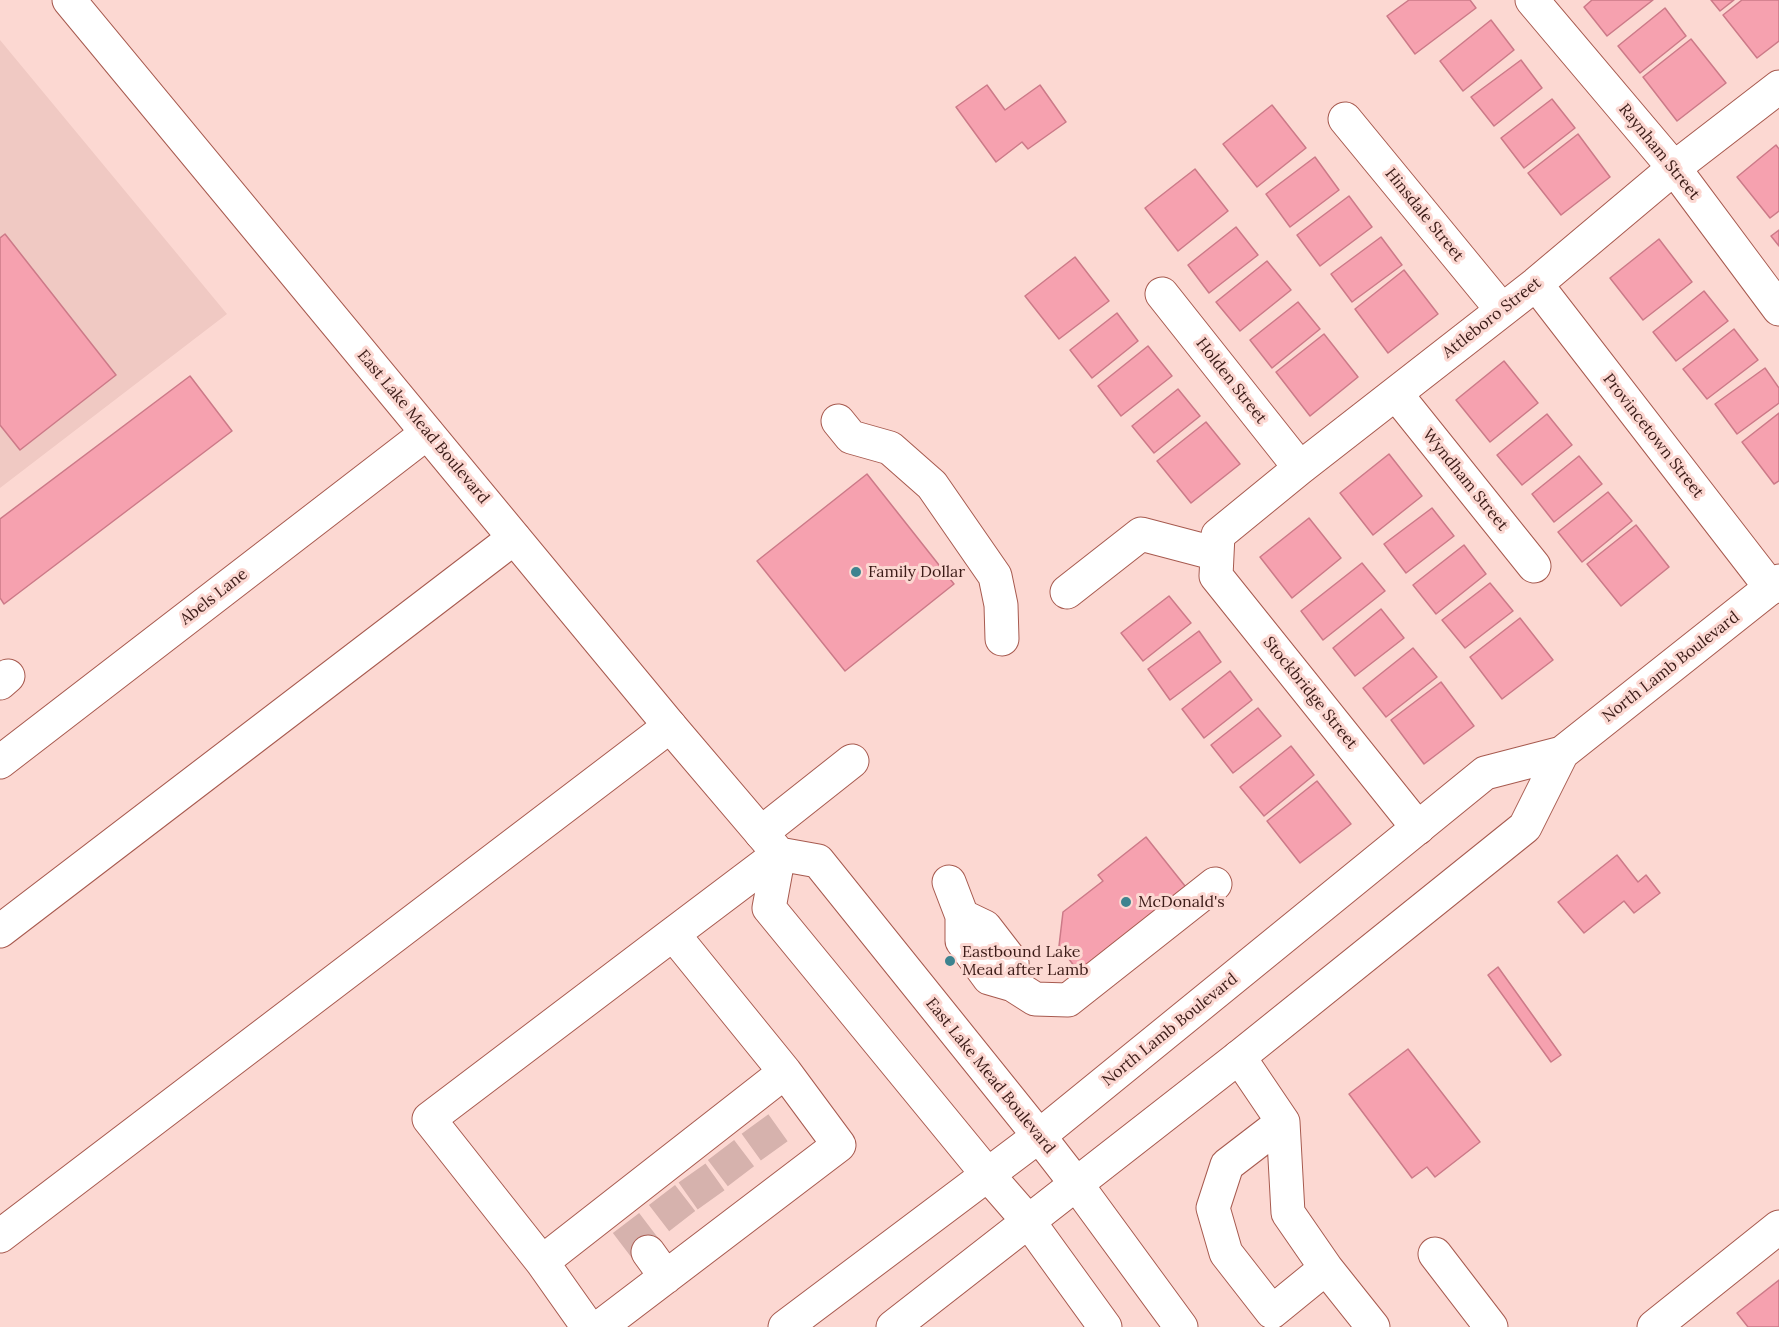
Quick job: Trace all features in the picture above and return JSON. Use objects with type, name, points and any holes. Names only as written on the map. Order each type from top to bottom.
[{"type":"main road","name":"East Lake Mead Boulevard","points":[[69,0],[670,726],[770,843],[818,861],[1039,1136],[1181,1327]]},
{"type":"main road","name":"Raynham Street","points":[[1532,0],[1674,168],[1779,309]]},
{"type":"main road","name":"Attleboro Street","points":[[1217,554],[1218,535],[1536,284],[1674,168],[1779,87]]},
{"type":"main road","name":"Hinsdale Street","points":[[1346,119],[1502,310]]},
{"type":"main road","name":"Provincetown Street","points":[[1536,284],[1775,584]]},
{"type":"main road","name":"Holden Street","points":[[1162,294],[1300,468]]},
{"type":"main road","name":"Wyndham Street","points":[[1396,394],[1534,566]]},
{"type":"main road","points":[[838,421],[851,437],[890,448],[932,485],[995,576],[1001,605],[1002,639]]},
{"type":"main road","name":"Abels Lane","points":[[0,762],[427,433]]},
{"type":"main road","points":[[1067,592],[1141,534],[1217,554]]},
{"type":"main road","points":[[0,931],[514,537]]},
{"type":"main road","name":"Stockbridge Street","points":[[1217,554],[1216,576],[1418,828]]},
{"type":"main road","name":"North Lamb Boulevard","points":[[785,1327],[1039,1136],[1485,773],[1562,753],[1775,584]]},
{"type":"main road","points":[[0,1236],[670,726]]},
{"type":"main road","name":"North Lamb Boulevard","points":[[893,1327],[1239,1057],[1525,827],[1562,753]]},
{"type":"main road","points":[[588,1327],[542,1262],[429,1119],[673,934],[770,843],[852,761]]},
{"type":"main road","points":[[770,843],[769,908],[1029,1222],[1105,1327]]},
{"type":"main road","points":[[949,882],[962,916],[962,941],[989,978],[1013,985],[1035,999],[1068,999],[1215,884]]},
{"type":"main road","points":[[600,1327],[657,1264],[786,1168],[839,1145],[784,1072],[673,934]]},
{"type":"main road","points":[[1239,1057],[1283,1122],[1288,1213],[1326,1268],[1373,1327]]},
{"type":"main road","points":[[542,1262],[620,1215],[747,1116],[784,1072]]},
{"type":"main road","points":[[1283,1122],[1227,1166],[1214,1208],[1226,1253],[1269,1322],[1326,1268]]},
{"type":"main road","points":[[1654,1327],[1779,1227]]},
{"type":"main road","points":[[1435,1254],[1491,1327]]},
{"type":"shaded area","points":[[0,40],[227,314],[0,488]]},
{"type":"building","points":[[1409,0],[1470,0],[1476,8],[1415,54],[1387,16]]},
{"type":"building","points":[[1592,0],[1653,0],[1607,36],[1584,7]]},
{"type":"building","points":[[1711,0],[1734,0],[1720,11]]},
{"type":"building","points":[[1742,0],[1779,0],[1779,41],[1757,58],[1723,15]]},
{"type":"building","points":[[1665,8],[1686,36],[1640,73],[1618,46]]},
{"type":"building","points":[[1491,20],[1514,50],[1463,91],[1440,61]]},
{"type":"building","points":[[1691,39],[1726,83],[1677,121],[1643,77]]},
{"type":"building","points":[[1521,60],[1542,88],[1494,126],[1471,97]]},
{"type":"building","points":[[987,85],[1005,110],[1040,85],[1066,122],[1028,149],[1022,142],[996,162],[956,107]]},
{"type":"building","points":[[1552,99],[1575,128],[1524,168],[1501,138]]},
{"type":"building","points":[[1272,105],[1306,148],[1257,187],[1223,144]]},
{"type":"building","points":[[1578,134],[1610,177],[1561,215],[1528,173]]},
{"type":"building","points":[[1776,145],[1779,149],[1779,211],[1770,218],[1737,177]]},
{"type":"building","points":[[1315,157],[1339,190],[1290,227],[1266,194]]},
{"type":"building","points":[[1195,169],[1228,211],[1178,251],[1145,208]]},
{"type":"building","points":[[1349,196],[1372,227],[1320,266],[1297,235]]},
{"type":"building","points":[[1236,227],[1258,255],[1209,293],[1188,265]]},
{"type":"building","points":[[1779,230],[1779,246],[1771,236]]},
{"type":"building","points":[[5,234],[116,375],[20,450],[0,425],[0,238]]},
{"type":"building","points":[[1381,237],[1402,265],[1352,302],[1331,274]]},
{"type":"building","points":[[1659,239],[1692,282],[1643,320],[1610,278]]},
{"type":"building","points":[[1075,257],[1109,301],[1059,339],[1025,296]]},
{"type":"building","points":[[1267,261],[1291,290],[1240,331],[1216,302]]},
{"type":"building","points":[[1404,270],[1438,314],[1388,353],[1355,309]]},
{"type":"building","points":[[1704,291],[1728,321],[1676,361],[1653,332]]},
{"type":"building","points":[[1298,302],[1320,329],[1272,368],[1250,340]]},
{"type":"building","points":[[1117,313],[1138,341],[1092,378],[1070,350]]},
{"type":"building","points":[[1734,329],[1758,360],[1707,399],[1683,369]]},
{"type":"building","points":[[1324,334],[1358,377],[1310,416],[1276,372]]},
{"type":"building","points":[[1148,346],[1172,376],[1121,416],[1098,386]]},
{"type":"building","points":[[1504,361],[1538,403],[1490,442],[1456,400]]},
{"type":"building","points":[[1765,368],[1779,388],[1779,403],[1737,434],[1715,404]]},
{"type":"building","points":[[190,376],[232,431],[4,604],[0,598],[0,519]]},
{"type":"building","points":[[1178,389],[1200,416],[1154,453],[1132,426]]},
{"type":"building","points":[[1779,413],[1779,481],[1774,484],[1742,442]]},
{"type":"building","points":[[1547,414],[1572,445],[1522,485],[1497,455]]},
{"type":"building","points":[[1206,422],[1240,464],[1191,503],[1157,461]]},
{"type":"building","points":[[1389,454],[1422,496],[1373,535],[1340,493]]},
{"type":"building","points":[[1579,456],[1602,484],[1554,522],[1532,494]]},
{"type":"building","name":"Family Dollar","points":[[867,474],[954,584],[845,671],[757,561]]},
{"type":"building","points":[[1608,492],[1632,521],[1582,562],[1558,532]]},
{"type":"building","points":[[1432,508],[1454,536],[1406,573],[1384,544]]},
{"type":"building","points":[[1309,518],[1341,558],[1292,598],[1260,557]]},
{"type":"building","points":[[1636,525],[1669,567],[1621,606],[1587,564]]},
{"type":"building","points":[[1464,545],[1486,574],[1436,614],[1413,585]]},
{"type":"building","points":[[1362,563],[1385,591],[1323,640],[1301,611]]},
{"type":"building","points":[[1490,583],[1513,611],[1465,648],[1442,620]]},
{"type":"building","points":[[1169,596],[1191,623],[1143,661],[1121,633]]},
{"type":"building","points":[[1381,609],[1404,638],[1355,676],[1333,648]]},
{"type":"building","points":[[1520,618],[1553,660],[1502,699],[1470,657]]},
{"type":"building","points":[[1199,631],[1221,662],[1170,700],[1148,669]]},
{"type":"building","points":[[1413,648],[1437,677],[1386,717],[1363,688]]},
{"type":"building","points":[[1230,671],[1252,700],[1204,738],[1182,709]]},
{"type":"building","points":[[1441,682],[1474,726],[1424,764],[1391,720]]},
{"type":"building","points":[[1258,708],[1281,736],[1233,773],[1211,745]]},
{"type":"building","points":[[1291,746],[1314,775],[1264,816],[1240,787]]},
{"type":"building","points":[[1317,781],[1351,824],[1300,863],[1267,821]]},
{"type":"building","name":"McDonald's","points":[[1146,837],[1189,891],[1081,975],[1059,946],[1063,912],[1103,881],[1098,875]]},
{"type":"building","points":[[1617,855],[1638,882],[1646,875],[1660,893],[1634,913],[1624,901],[1584,933],[1558,902]]},
{"type":"building","points":[[1498,967],[1561,1055],[1551,1062],[1488,975]]},
{"type":"building","points":[[1408,1049],[1480,1142],[1435,1177],[1427,1167],[1412,1178],[1349,1094]]},
{"type":"building","points":[[1779,1280],[1779,1327],[1748,1327],[1737,1313]]},
{"type":"tunnel","points":[[755,1124],[778,1156]]},
{"type":"tunnel","points":[[721,1150],[746,1183]]},
{"type":"tunnel","points":[[692,1173],[714,1204]]},
{"type":"tunnel","points":[[662,1195],[686,1226]]},
{"type":"tunnel","points":[[626,1223],[648,1252]]},
{"type":"place","name":"Family Dollar","points":[[856,572]]},
{"type":"place","name":"McDonald's","points":[[1126,902]]},
{"type":"place","name":"Eastbound Lake Mead after Lamb","points":[[950,961]]}]
